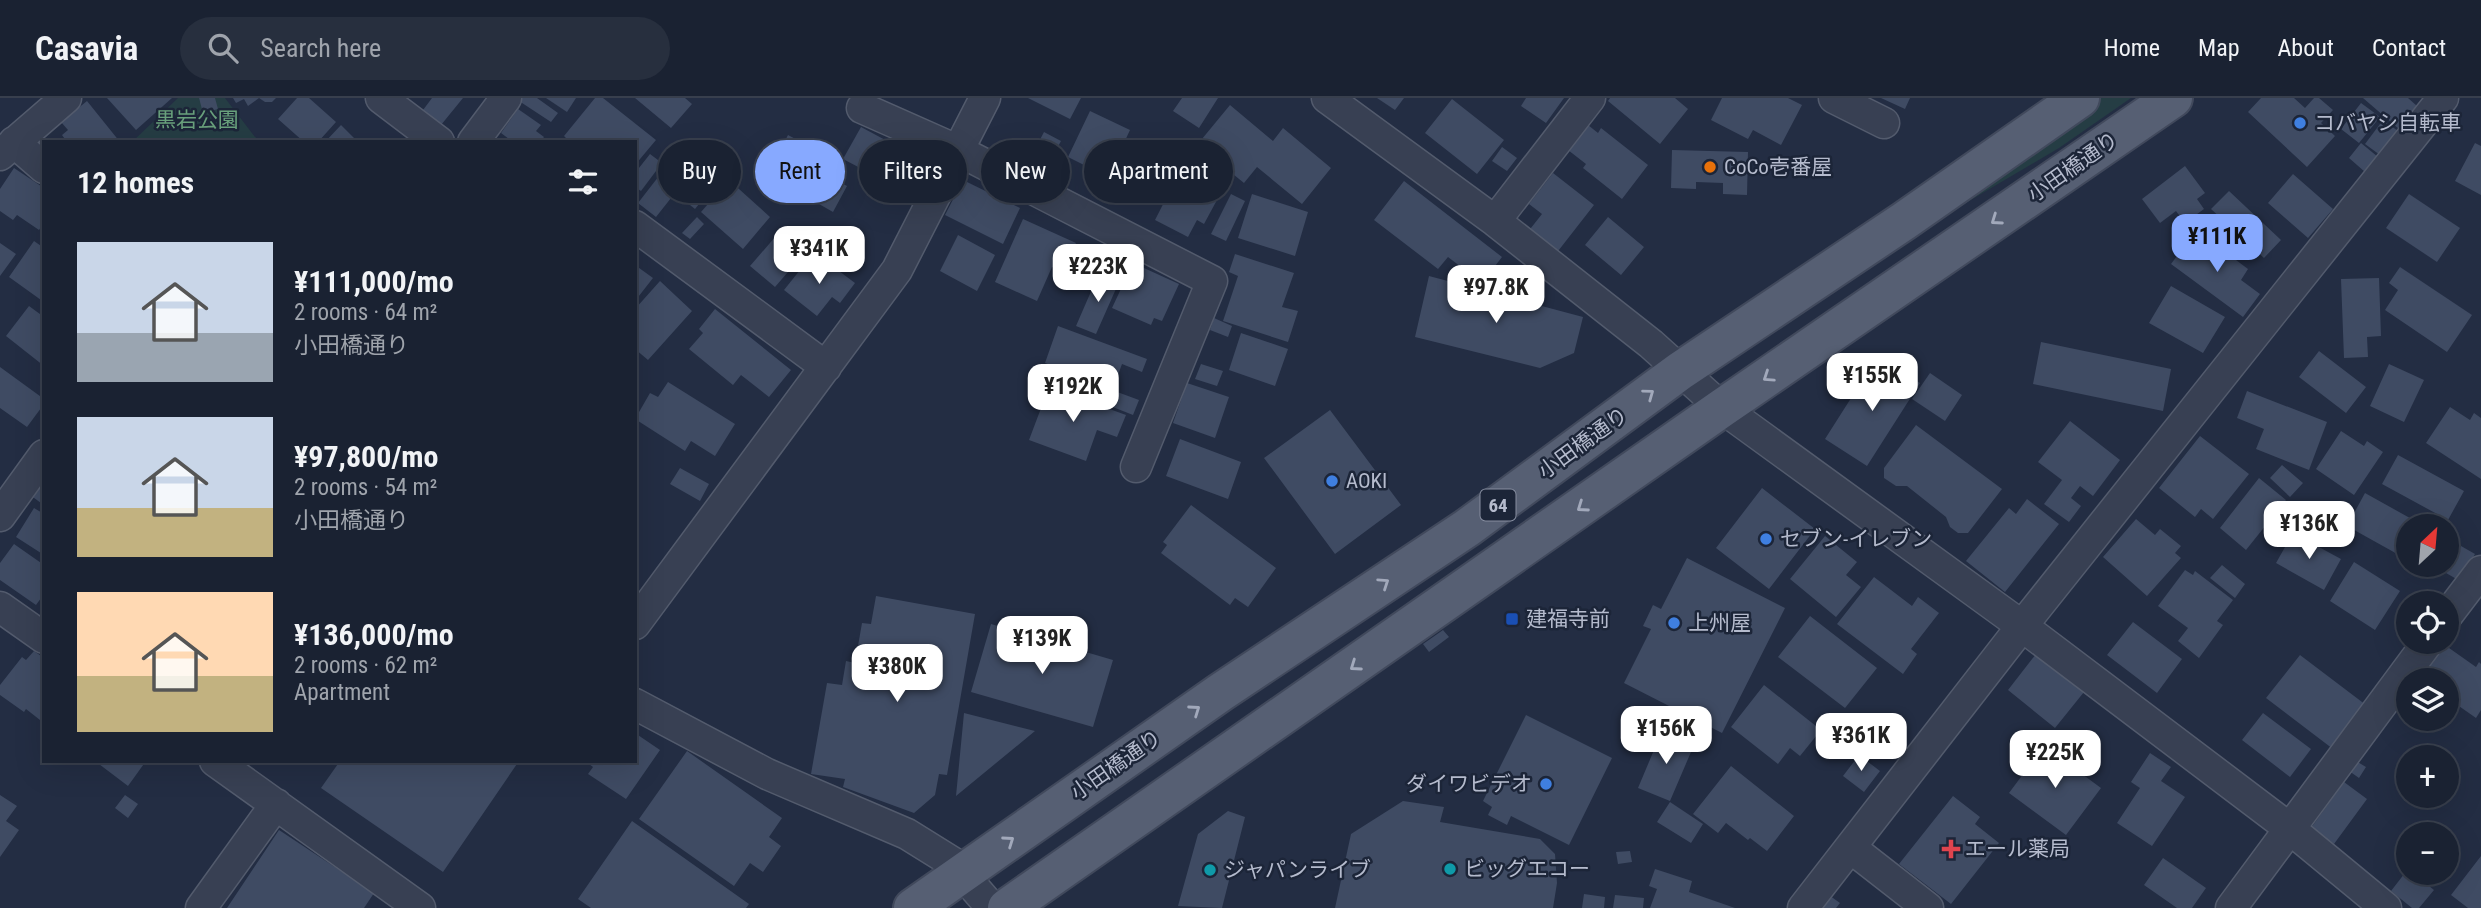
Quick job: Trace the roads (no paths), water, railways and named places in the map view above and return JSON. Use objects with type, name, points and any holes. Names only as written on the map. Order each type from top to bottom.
[{"type":"main road","name":"小田橋通り","points":[[913,908],[1221,692],[1467,528],[1680,371],[1905,221],[2080,98]]},
{"type":"main road","name":"小田橋通り","points":[[1007,908],[1721,408],[2173,98]]},
{"type":"street","points":[[42,167],[7,148],[66,98]]},
{"type":"street","points":[[381,98],[436,140]]},
{"type":"street","points":[[474,140],[506,98]]},
{"type":"street","points":[[964,140],[985,98]]},
{"type":"street","points":[[1327,98],[1495,220],[1651,344],[1721,408],[2022,626],[2289,828],[2386,908]]},
{"type":"street","points":[[1495,220],[1590,98]]},
{"type":"street","points":[[1834,98],[1884,122]]},
{"type":"street","points":[[1803,908],[2022,626],[2444,98]]},
{"type":"street","points":[[862,108],[934,140]]},
{"type":"street","points":[[967,155],[1212,281],[1136,467]]},
{"type":"street","points":[[637,621],[897,270],[932,203]]},
{"type":"street","points":[[637,227],[826,367]]},
{"type":"street","points":[[0,516],[42,458]]},
{"type":"street","points":[[2459,600],[2481,571]]},
{"type":"street","points":[[0,607],[42,637]]},
{"type":"street","points":[[2231,908],[2419,654]]},
{"type":"street","points":[[637,705],[766,774],[906,834],[952,862],[992,908]]},
{"type":"street","points":[[218,763],[420,908]]},
{"type":"street","points":[[201,908],[276,804]]},
{"type":"street","points":[[1851,848],[1928,908]]},
{"type":"place","name":"コバヤシ自転車","points":[[2300,123]]},
{"type":"place","name":"CoCo壱番屋","points":[[1710,167]]},
{"type":"place","name":"AOKI","points":[[1332,481]]},
{"type":"place","name":"セブン-イレブン","points":[[1766,539]]},
{"type":"place","name":"建福寺前","points":[[1512,619]]},
{"type":"place","name":"上州屋","points":[[1674,623]]},
{"type":"place","name":"ダイワビデオ","points":[[1546,784]]},
{"type":"place","name":"エール薬局","points":[[1951,849]]},
{"type":"place","name":"ビッグエコー","points":[[1450,869]]},
{"type":"place","name":"ジャパンライブ","points":[[1210,870]]},
{"type":"park label","name":"黒岩公園","points":[[197,120]]}]
